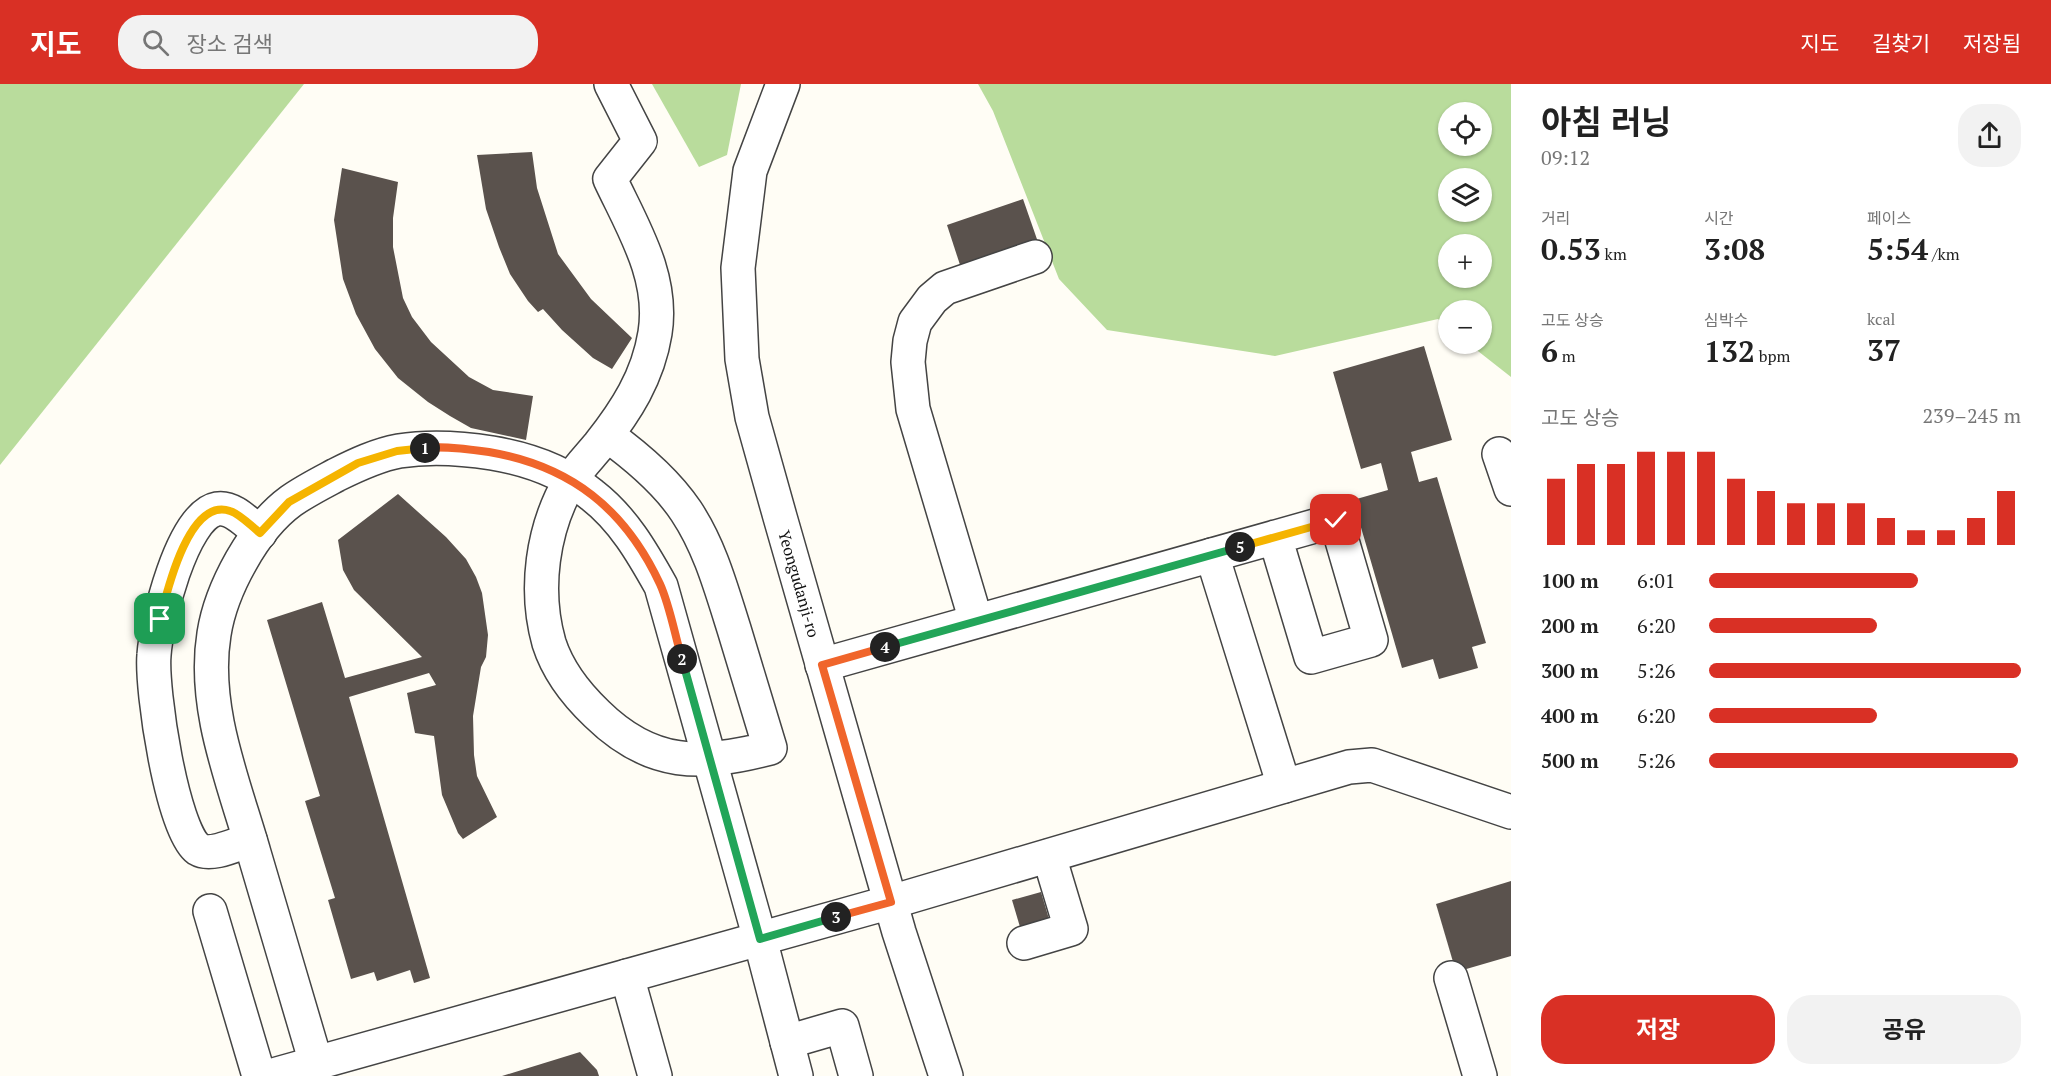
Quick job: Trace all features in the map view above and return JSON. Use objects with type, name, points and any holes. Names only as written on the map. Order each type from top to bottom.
[{"type":"street","points":[[607,435],[663,483],[686,510],[705,545],[719,579],[770,748],[730,758],[687,760],[665,755],[628,741],[584,701],[566,678],[550,645],[541,601],[541,566],[555,513],[570,480],[628,406],[645,374],[655,333],[657,300],[649,263],[610,179],[640,141],[611,84]]},
{"type":"street","name":"Yeongudanji-ro","points":[[783,84],[750,171],[738,268],[742,359],[752,417],[822,665],[891,902],[946,1076]]},
{"type":"street","points":[[976,621],[913,409],[908,362],[910,341],[915,322],[932,299],[945,288],[1035,257]]},
{"type":"street","points":[[316,1063],[222,744],[211,672],[214,633],[223,597],[238,566],[260,533],[289,502],[358,463],[397,451],[439,447],[515,457],[558,473],[591,493],[615,514],[640,548],[661,586],[796,1076]]},
{"type":"street","points":[[1499,454],[1511,489]]},
{"type":"street","points":[[250,840],[213,851],[200,850],[191,843],[179,811],[163,752],[155,702],[154,656],[169,582],[196,523],[207,513],[218,509],[231,511],[260,533]]},
{"type":"street","points":[[822,665],[1275,537]]},
{"type":"street","points":[[1212,555],[1284,786]]},
{"type":"street","points":[[210,912],[274,1075],[891,902],[1349,767],[1372,765],[1511,812]]},
{"type":"street","points":[[1024,943],[1071,929],[1049,856]]},
{"type":"street","points":[[627,976],[656,1076]]},
{"type":"street","points":[[1451,978],[1480,1076]]},
{"type":"street","points":[[787,1042],[842,1026],[856,1076]]},
{"type":"green space","points":[[0,84],[304,84],[0,465]]},
{"type":"green space","points":[[652,84],[741,84],[727,155],[699,167]]},
{"type":"green space","points":[[978,84],[1511,84],[1511,377],[1482,354],[1492,354],[1492,300],[1438,300],[1438,319],[1275,356],[1107,330],[1059,279],[993,111]]},
{"type":"building","points":[[532,152],[537,188],[558,254],[591,299],[632,338],[612,369],[593,358],[543,309],[538,312],[510,274],[499,247],[486,209],[477,155]]},
{"type":"building","points":[[342,168],[398,182],[393,218],[393,247],[403,298],[412,317],[431,342],[469,377],[493,390],[533,396],[526,440],[471,428],[450,416],[398,378],[375,349],[356,314],[343,279],[334,220]]},
{"type":"building","points":[[1023,199],[1039,245],[962,271],[947,225]]},
{"type":"building","points":[[1424,346],[1452,440],[1411,452],[1419,482],[1437,477],[1486,643],[1472,647],[1478,668],[1439,679],[1433,659],[1402,668],[1353,500],[1388,490],[1381,463],[1361,469],[1333,372]]},
{"type":"building","points":[[398,494],[446,537],[466,559],[482,593],[488,635],[486,657],[481,667],[473,716],[474,755],[477,776],[497,817],[463,839],[458,833],[442,795],[434,736],[415,733],[407,693],[436,685],[429,673],[349,697],[430,978],[414,983],[410,970],[377,981],[374,972],[351,979],[328,900],[335,898],[305,801],[320,796],[267,620],[322,602],[345,678],[422,657],[354,590],[343,570],[338,540]]},
{"type":"building","points":[[1511,881],[1511,956],[1456,972],[1436,904]]},
{"type":"building","points":[[1041,892],[1049,919],[1020,927],[1012,900]]},
{"type":"building","points":[[580,1052],[597,1070],[599,1076],[502,1076]]},
{"type":"route","points":[[160,619],[169,582],[184,548],[196,523],[207,513],[218,509],[231,511],[260,533],[289,502],[358,463],[397,451],[439,447],[480,451],[515,457],[558,473],[591,493],[615,514],[640,548],[661,586],[760,939],[891,902],[822,665],[1336,520]]}]
